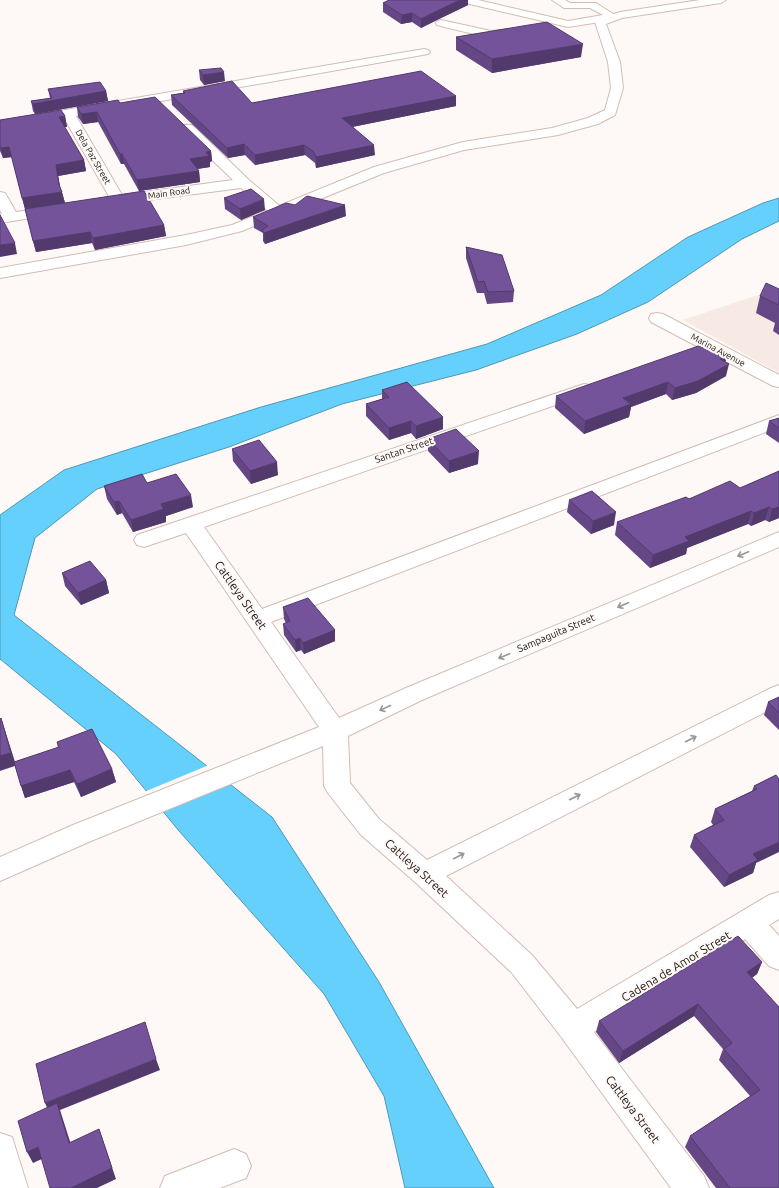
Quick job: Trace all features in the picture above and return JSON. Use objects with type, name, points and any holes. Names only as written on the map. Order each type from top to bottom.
[{"type":"street","points":[[464,0],[568,24]]},
{"type":"street","points":[[557,0],[568,6],[592,5],[610,18]]},
{"type":"street","points":[[541,28],[610,18],[697,2],[721,0]]},
{"type":"street","points":[[0,273],[186,240],[237,228],[372,173],[400,164],[463,146],[552,132],[593,121],[611,112],[617,88],[614,62],[600,22],[610,18]]},
{"type":"street","points":[[441,24],[491,34],[528,30]]},
{"type":"street","points":[[0,125],[424,52]]},
{"type":"street","points":[[157,99],[168,110]]},
{"type":"street","name":"Dela Paz Street","points":[[68,114],[118,200]]},
{"type":"street","points":[[179,120],[276,211]]},
{"type":"street","name":"Main Road","points":[[103,202],[244,182]]},
{"type":"street","points":[[0,196],[6,218],[72,207]]},
{"type":"street","name":"Marina Avenue","points":[[657,318],[779,382]]},
{"type":"street","points":[[687,354],[710,346]]},
{"type":"street","name":"Santan Street","points":[[144,540],[597,384]]},
{"type":"street","points":[[257,619],[779,421]]},
{"type":"street","name":"Cattleya Street","points":[[191,524],[335,731],[337,786],[370,827],[425,874],[522,964],[573,1028],[692,1188]]},
{"type":"street","name":"Sampaguita Street","points":[[0,869],[82,833],[335,731],[414,694],[779,539]]},
{"type":"street","points":[[425,874],[779,694]]},
{"type":"street","name":"Cadena de Amor Street","points":[[573,1028],[779,904]]},
{"type":"street","points":[[749,922],[779,957]]},
{"type":"street","points":[[0,1149],[11,1188]]},
{"type":"street","points":[[177,1188],[234,1166]]},
{"type":"shaded area","points":[[779,288],[779,373],[683,320]]},
{"type":"water","points":[[779,198],[779,221],[742,239],[648,302],[577,334],[476,370],[342,404],[229,447],[97,489],[35,538],[14,615],[272,817],[379,982],[494,1188],[405,1188],[384,1096],[324,994],[179,831],[116,754],[0,659],[0,515],[64,470],[261,407],[487,344],[601,295],[688,237],[763,203]]},
{"type":"pier","points":[[209,765],[231,783],[160,811],[144,792]]},
{"type":"building","points":[[389,0],[460,0],[421,19],[412,13],[402,15],[383,3]]},
{"type":"building","points":[[547,22],[583,44],[492,59],[456,37]]},
{"type":"building","points":[[221,68],[224,72],[203,75],[199,70]]},
{"type":"building","points":[[421,71],[456,96],[342,118],[374,145],[316,157],[314,152],[304,145],[255,155],[244,144],[227,148],[171,95],[185,93],[183,91],[232,81],[252,103]]},
{"type":"building","points":[[100,82],[106,91],[33,104],[31,101],[52,98],[48,89]]},
{"type":"building","points":[[155,97],[211,151],[206,152],[209,156],[190,159],[199,171],[137,180],[122,154],[120,154],[97,112],[81,114],[77,107],[118,100],[120,103]]},
{"type":"building","points":[[61,110],[65,116],[59,117],[84,160],[56,165],[59,185],[62,192],[22,198],[9,147],[1,148],[0,146],[0,120]]},
{"type":"building","points":[[251,189],[264,199],[240,209],[224,198]]},
{"type":"building","points":[[144,191],[164,225],[93,238],[90,232],[33,241],[25,209]]},
{"type":"building","points":[[307,196],[345,205],[264,233],[262,230],[268,226],[253,217],[286,203],[295,205]]},
{"type":"building","points":[[0,215],[15,243],[0,245]]},
{"type":"building","points":[[466,247],[502,255],[514,291],[488,292],[484,281],[478,282]]},
{"type":"building","points":[[766,283],[779,289],[779,305],[760,296]]},
{"type":"building","points":[[704,344],[727,356],[720,359],[729,364],[698,381],[675,388],[668,382],[623,398],[631,404],[585,421],[556,396]]},
{"type":"building","points":[[407,382],[443,417],[416,426],[411,421],[389,428],[366,404],[389,397],[382,390]]},
{"type":"building","points":[[779,418],[779,428],[769,421]]},
{"type":"building","points":[[456,429],[479,451],[449,461],[428,439]]},
{"type":"building","points":[[259,440],[277,462],[250,471],[232,449]]},
{"type":"building","points":[[779,471],[779,507],[772,509],[769,507],[754,513],[751,511],[685,537],[689,541],[653,555],[617,522],[686,497],[689,499],[730,481],[740,488]]},
{"type":"building","points":[[142,474],[147,483],[176,474],[191,495],[161,504],[164,509],[131,520],[119,501],[114,502],[104,486]]},
{"type":"building","points":[[592,491],[616,512],[593,521],[569,500]]},
{"type":"building","points":[[90,561],[106,580],[78,593],[62,573]]},
{"type":"building","points":[[308,598],[335,630],[303,643],[300,638],[295,640],[283,624],[290,621],[283,607]]},
{"type":"building","points":[[779,697],[779,713],[768,702]]},
{"type":"building","points":[[1,718],[11,753],[0,756],[0,719]]},
{"type":"building","points":[[92,729],[112,769],[77,784],[70,770],[21,786],[14,762],[59,747],[57,742]]},
{"type":"building","points":[[776,775],[779,779],[779,842],[753,854],[758,860],[729,875],[694,835],[724,820],[715,809],[757,789],[754,786]]},
{"type":"building","points":[[738,936],[762,962],[747,972],[779,1007],[779,1188],[730,1188],[690,1136],[760,1090],[724,1049],[732,1043],[698,1004],[623,1051],[599,1021]]},
{"type":"building","points":[[145,1022],[156,1059],[45,1103],[36,1064]]},
{"type":"building","points":[[57,1103],[69,1143],[99,1129],[112,1168],[71,1188],[50,1188],[38,1147],[27,1152],[18,1121]]}]
